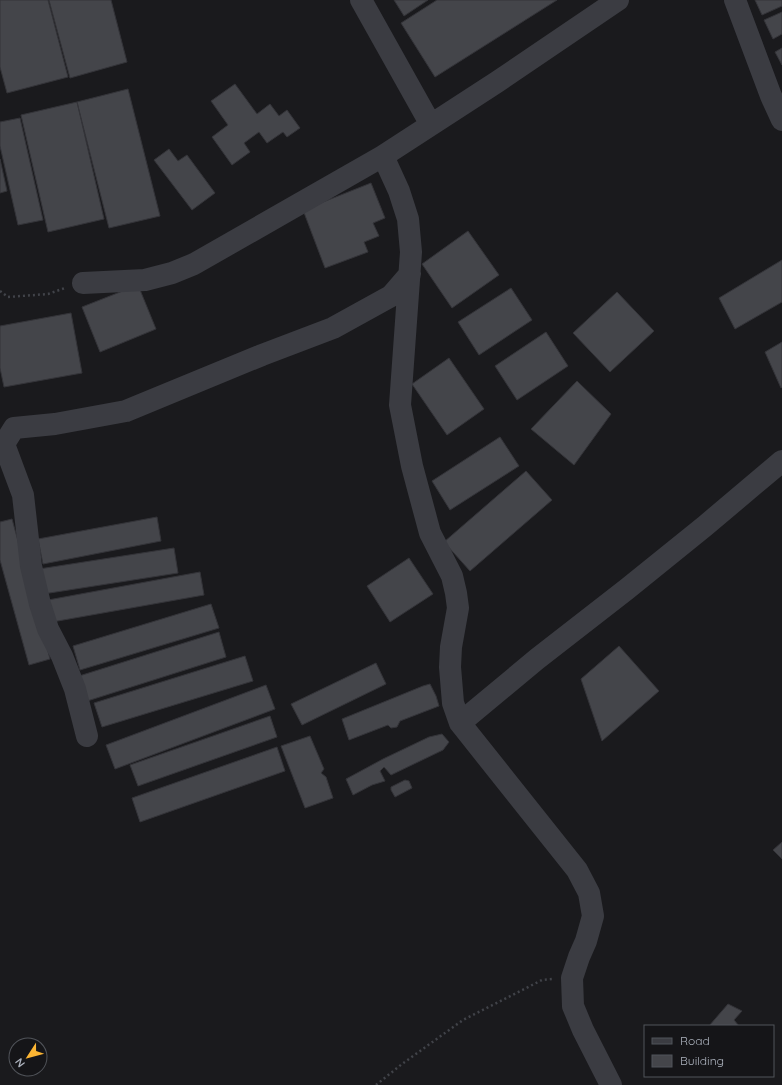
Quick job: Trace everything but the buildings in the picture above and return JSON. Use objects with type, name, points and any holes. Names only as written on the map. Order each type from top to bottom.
[{"type":"street","points":[[361,0],[431,125]]},
{"type":"street","points":[[82,283],[145,280],[172,273],[194,264],[383,156],[618,0]]},
{"type":"street","points":[[735,0],[759,66],[782,120]]},
{"type":"street","points":[[383,156],[399,192],[408,219],[411,252],[400,405],[412,466],[430,533],[452,576],[458,608],[451,647],[450,667],[453,703],[460,724],[577,870],[589,893],[592,916],[591,926],[573,975],[573,1006],[583,1030],[611,1085]]},
{"type":"street","points":[[87,736],[75,689],[62,656],[48,629],[30,566],[23,495],[4,444],[14,428],[55,424],[126,411],[262,355],[333,328],[391,296],[410,274]]},
{"type":"street","points":[[460,724],[537,659],[687,541],[782,461]]},
{"type":"path","points":[[0,291],[8,297],[48,294],[82,283]]},
{"type":"path","points":[[376,1085],[402,1064],[463,1020],[542,980],[573,975]]}]
